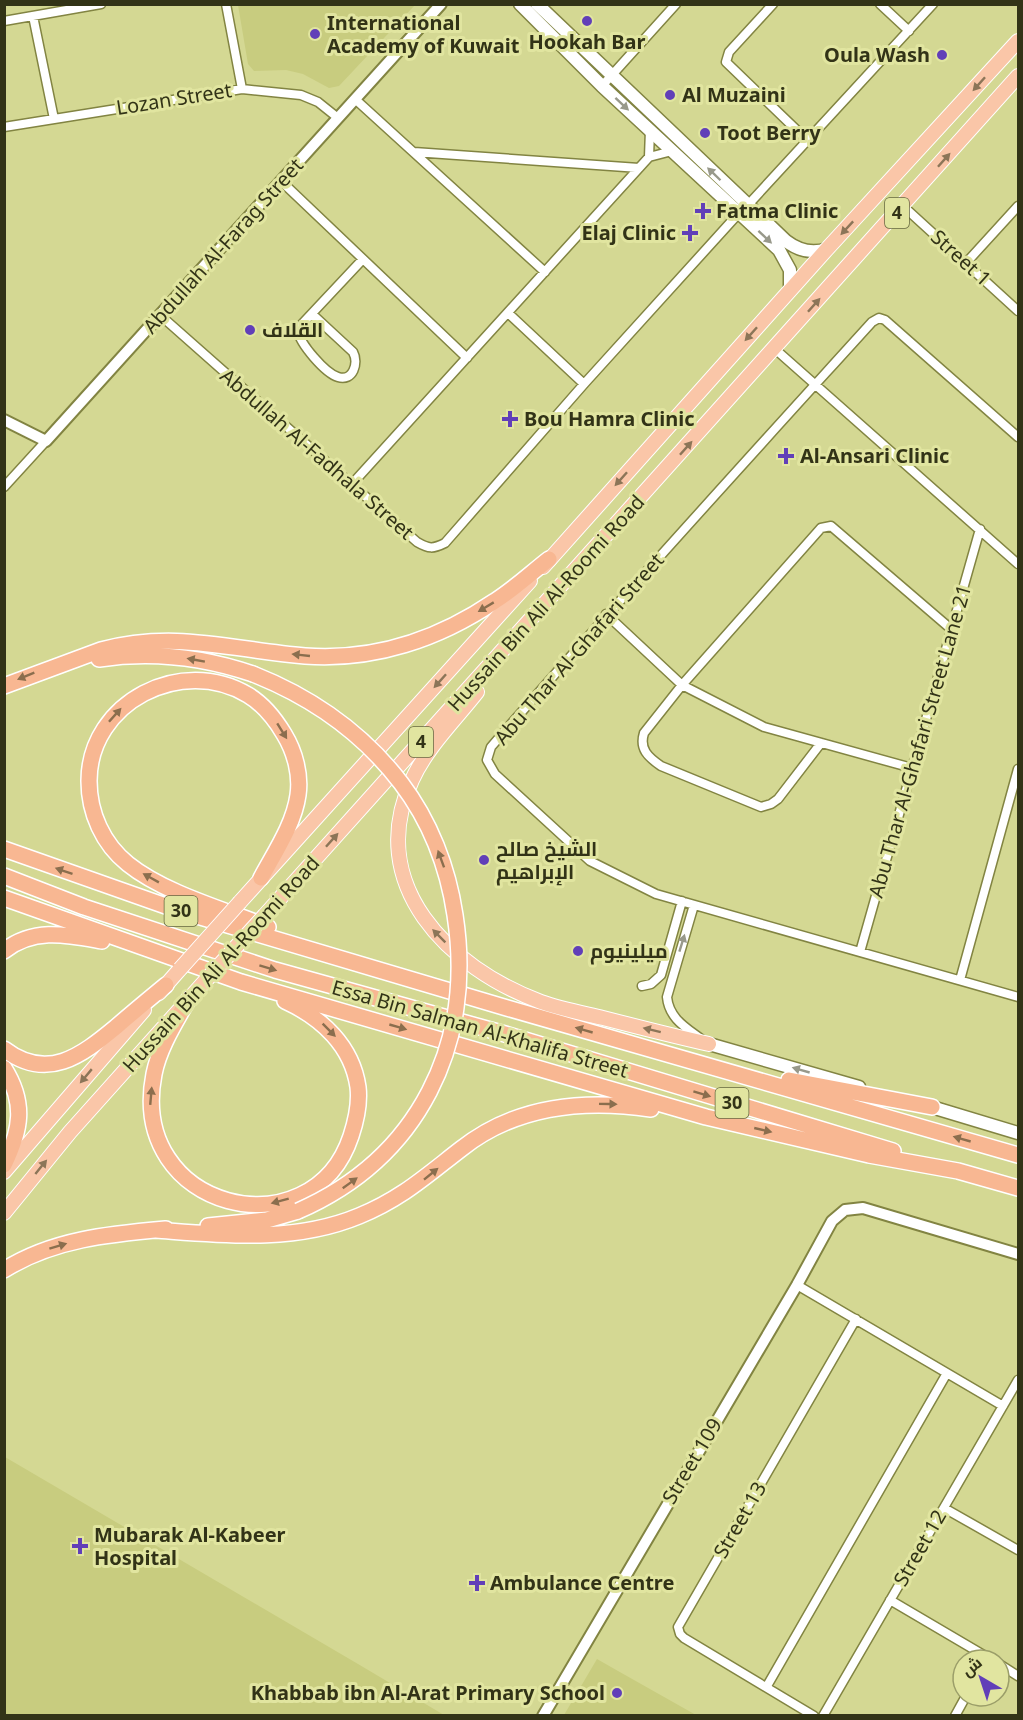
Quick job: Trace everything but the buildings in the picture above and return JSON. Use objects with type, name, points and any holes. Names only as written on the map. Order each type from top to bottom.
[{"type":"highway","name":"Hussain Bin Ali Al-Roomi Road","points":[[4,1172],[261,878],[827,249],[1018,41]]},
{"type":"highway","name":"Hussain Bin Ali Al-Roomi Road","points":[[4,1213],[70,1132],[776,349],[1018,76]]},
{"type":"highway","points":[[4,686],[49,668],[116,646],[164,640],[215,643],[306,656],[375,653],[433,636],[462,621],[495,601],[549,559]]},
{"type":"highway","points":[[576,570],[431,750],[417,771],[403,805],[399,830],[399,855],[405,881],[416,907],[435,934],[466,960],[513,989],[554,1006],[709,1044]]},
{"type":"highway","points":[[4,1270],[44,1251],[79,1240],[114,1234],[275,1218],[298,1211],[334,1194],[367,1170],[393,1146],[413,1122],[439,1073],[451,1038],[459,989],[459,942],[452,899],[442,862],[423,819],[402,785],[376,754],[335,718],[290,690],[253,674],[204,661],[147,655],[111,657],[49,668]]},
{"type":"highway","points":[[261,878],[288,825],[295,808],[299,787],[291,748],[271,715],[248,695],[227,685],[205,680],[182,681],[158,686],[144,692],[121,708],[99,736],[89,772],[90,797],[96,821],[102,834],[117,854],[138,871],[162,885],[360,964]]},
{"type":"highway","name":"Essa Bin Salman Al-Khalifa Street","points":[[4,849],[177,910],[681,1057]]},
{"type":"highway","name":"Essa Bin Salman Al-Khalifa Street","points":[[4,876],[152,931],[275,970],[505,1034],[958,1171]]},
{"type":"highway","points":[[4,898],[241,982],[706,1117],[869,1155],[958,1171]]},
{"type":"highway","points":[[4,951],[28,938],[48,934],[80,937],[150,951]]},
{"type":"highway","points":[[188,1000],[169,1035],[154,1072],[151,1109],[154,1130],[161,1148],[172,1165],[187,1180],[221,1199],[233,1203],[259,1205],[288,1199],[307,1191],[322,1180],[346,1150],[356,1121],[359,1100],[357,1082],[344,1048],[331,1031],[300,1009],[241,982]]},
{"type":"highway","points":[[4,1049],[23,1060],[38,1064],[58,1064],[74,1059],[93,1047],[166,985]]},
{"type":"highway","points":[[681,1057],[932,1107]]},
{"type":"highway","name":"30","points":[[681,1057],[1018,1155]]},
{"type":"highway","points":[[4,1068],[16,1090],[20,1111],[16,1136],[4,1166]]},
{"type":"highway","points":[[156,1230],[265,1235],[303,1232],[339,1223],[371,1211],[400,1196],[472,1141],[494,1128],[548,1109],[608,1104],[706,1117]]},
{"type":"highway","name":"30","points":[[958,1171],[1018,1188]]},
{"type":"main road","points":[[520,4],[602,86],[672,151],[743,209],[797,248],[808,252],[827,249]]},
{"type":"main road","points":[[537,4],[612,75],[743,209],[783,256],[790,270],[790,290]]},
{"type":"main road","points":[[709,1044],[1018,1133]]},
{"type":"street","points":[[4,21],[101,4]]},
{"type":"street","points":[[226,4],[242,89]]},
{"type":"street","name":"Abdullah Al-Farag Street","points":[[4,487],[441,4]]},
{"type":"street","points":[[602,86],[676,4]]},
{"type":"street","points":[[773,4],[725,59],[728,65],[808,141]]},
{"type":"street","points":[[880,4],[909,31]]},
{"type":"street","name":"Abdullah Al-Fadhala Street","points":[[160,315],[417,542],[428,549],[435,548],[445,543],[584,384],[933,4]]},
{"type":"street","points":[[33,16],[54,119]]},
{"type":"street","name":"Lozan Street","points":[[4,127],[242,89],[302,95],[318,102],[338,118]]},
{"type":"street","points":[[356,99],[545,272]]},
{"type":"street","points":[[649,157],[650,130]]},
{"type":"street","points":[[352,484],[649,157],[672,151]]},
{"type":"street","points":[[413,152],[639,168]]},
{"type":"street","points":[[281,181],[467,358]]},
{"type":"street","name":"Street 1","points":[[903,206],[1018,311]]},
{"type":"street","points":[[966,263],[1018,206]]},
{"type":"street","points":[[312,314],[353,352],[357,359],[356,365],[348,376],[341,378],[334,376],[308,351],[299,339],[298,331],[312,314],[363,259]]},
{"type":"street","points":[[1011,304],[1018,296]]},
{"type":"street","points":[[508,313],[584,384]]},
{"type":"street","name":"Abu Thar Al-Ghafari Street","points":[[1018,437],[885,320],[879,318],[872,322],[606,615],[492,747],[487,760],[495,774],[590,861],[656,894],[1018,997]]},
{"type":"street","points":[[776,349],[1018,564]]},
{"type":"street","points":[[4,420],[46,441]]},
{"type":"street","points":[[821,743],[778,799],[761,807],[661,766],[649,758],[643,750],[642,741],[644,733],[682,685],[821,528],[826,526],[831,526],[951,629]]},
{"type":"street","name":"Abu Thar Al-Ghafari Street Lane 21","points":[[860,952],[980,529]]},
{"type":"street","points":[[606,615],[682,685],[764,727],[912,768]]},
{"type":"street","points":[[960,980],[1018,770]]},
{"type":"street","points":[[672,978],[660,984],[645,986],[655,982],[661,975],[682,901]]},
{"type":"street","points":[[694,905],[667,997],[668,1006],[680,1023],[709,1044]]},
{"type":"street","name":"Street 109","points":[[543,1716],[797,1285],[832,1221],[845,1210],[862,1208],[1018,1254]]},
{"type":"street","points":[[797,1285],[1003,1406]]},
{"type":"street","name":"Street 13","points":[[814,1716],[684,1638],[678,1628],[856,1319]]},
{"type":"street","points":[[766,1686],[947,1373]]},
{"type":"street","name":"Street 12","points":[[823,1716],[1018,1380]]},
{"type":"street","points":[[944,1508],[1018,1550]]},
{"type":"street","points":[[890,1600],[971,1648]]},
{"type":"shaded area","name":"International Academy of Kuwait","points":[[238,4],[415,5],[339,86],[329,88],[303,74],[286,70],[254,71],[248,64]]},
{"type":"shaded area","name":"Mubarak Al-Kabeer Hospital","points":[[5,1457],[358,1664],[444,1715],[5,1715]]},
{"type":"shaded area","name":"Khabbab ibn Al-Arat Primary School","points":[[597,1659],[618,1671],[696,1715],[564,1715]]},
{"type":"place","name":"Hookah Bar","points":[[587,21]]},
{"type":"place","name":"International Academy of Kuwait","points":[[315,34]]},
{"type":"place","name":"Oula Wash","points":[[942,55]]},
{"type":"place","name":"Al Muzaini","points":[[670,95]]},
{"type":"place","name":"Toot Berry","points":[[705,133]]},
{"type":"place","name":"Fatma Clinic","points":[[703,211]]},
{"type":"place","name":"Elaj Clinic","points":[[690,233]]},
{"type":"place","name":"القلاف","points":[[250,330]]},
{"type":"place","name":"Bou Hamra Clinic","points":[[510,419]]},
{"type":"place","name":"Al-Ansari Clinic","points":[[786,456]]},
{"type":"place","name":"الشيخ صالح الإبراهيم","points":[[484,860]]},
{"type":"place","name":"ميلينيوم","points":[[578,951]]},
{"type":"place","name":"Mubarak Al-Kabeer Hospital","points":[[80,1546]]},
{"type":"place","name":"Ambulance Centre","points":[[477,1583]]},
{"type":"place","name":"Khabbab ibn Al-Arat Primary School","points":[[617,1693]]}]
